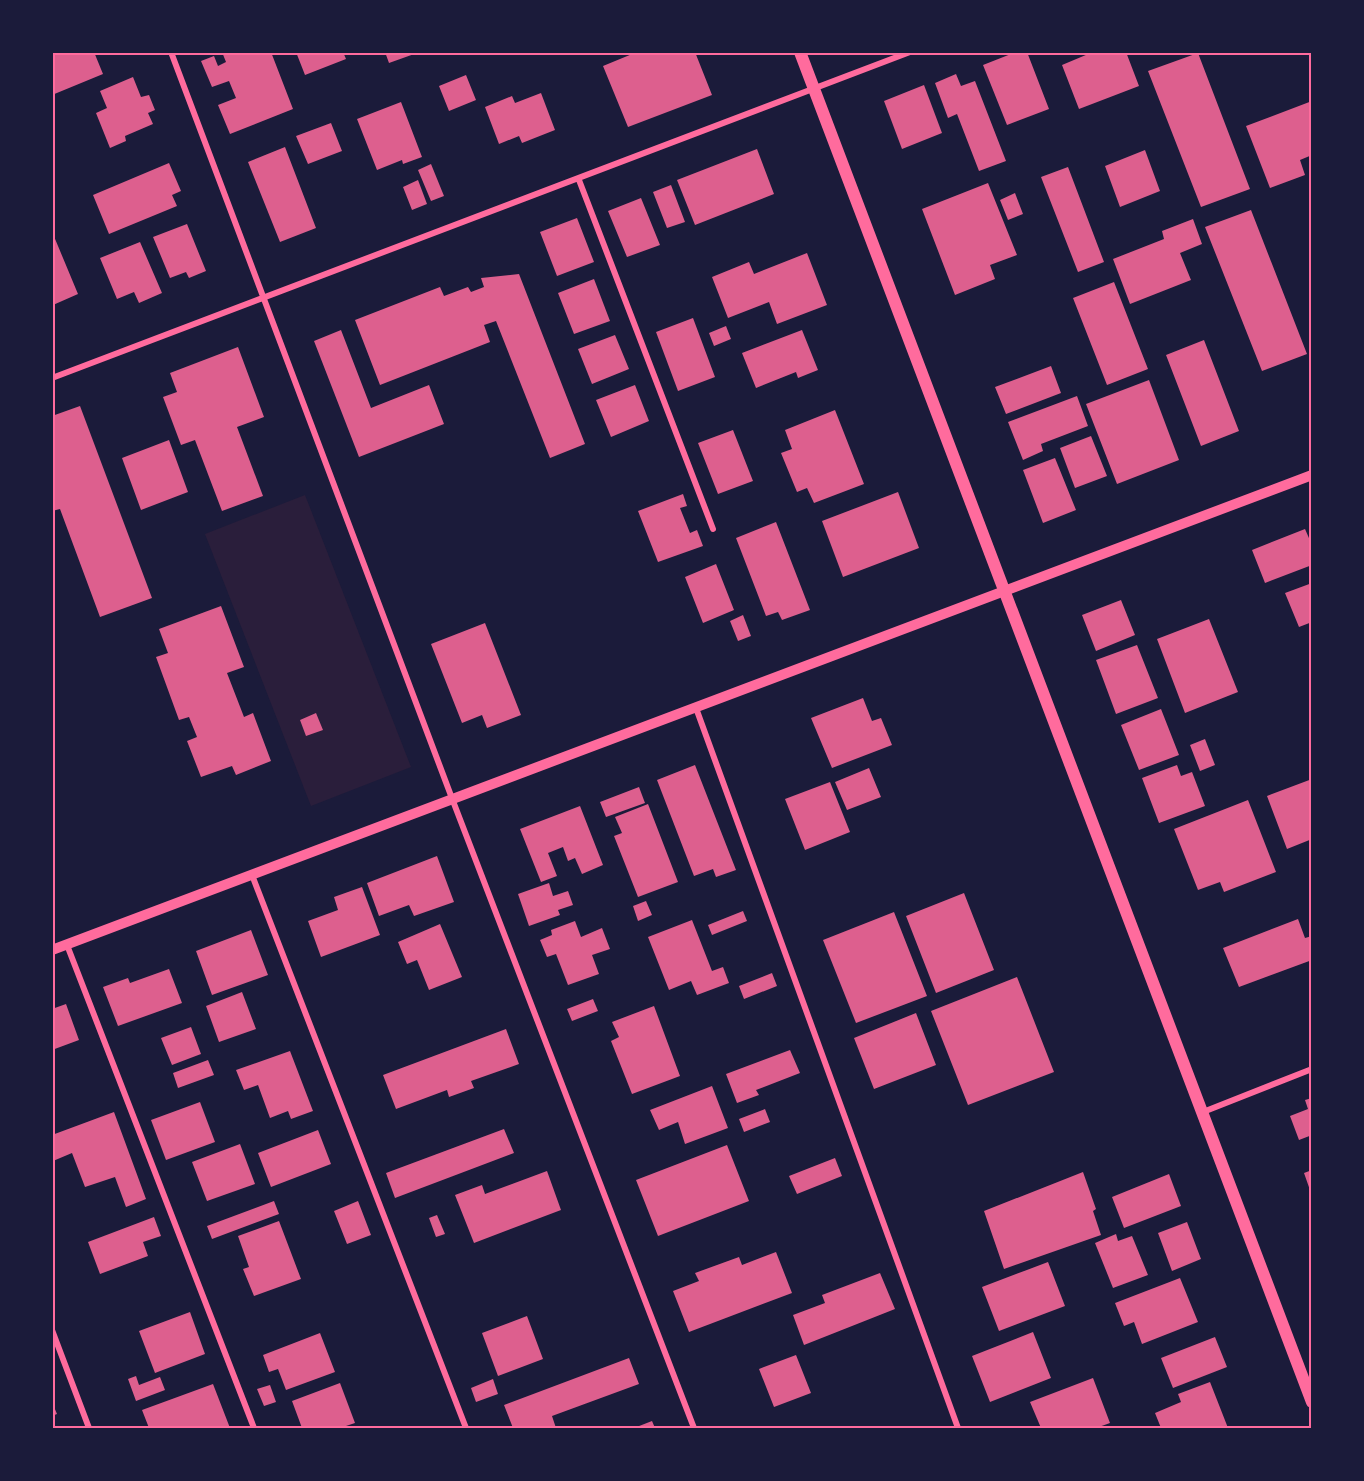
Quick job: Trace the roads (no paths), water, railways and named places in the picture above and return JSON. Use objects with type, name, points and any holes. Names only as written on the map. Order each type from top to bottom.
[{"type":"main road","points":[[800,52],[1311,1402]]},
{"type":"street","points":[[171,52],[453,801],[694,1428]]},
{"type":"street","points":[[52,378],[579,180],[910,52]]},
{"type":"street","points":[[579,180],[713,529]]},
{"type":"street","points":[[52,950],[453,801],[1311,474]]},
{"type":"street","points":[[696,708],[958,1428]]},
{"type":"street","points":[[252,875],[466,1428]]},
{"type":"street","points":[[67,945],[254,1428]]},
{"type":"street","points":[[1202,1112],[1311,1069]]},
{"type":"street","points":[[52,1330],[89,1428]]}]
